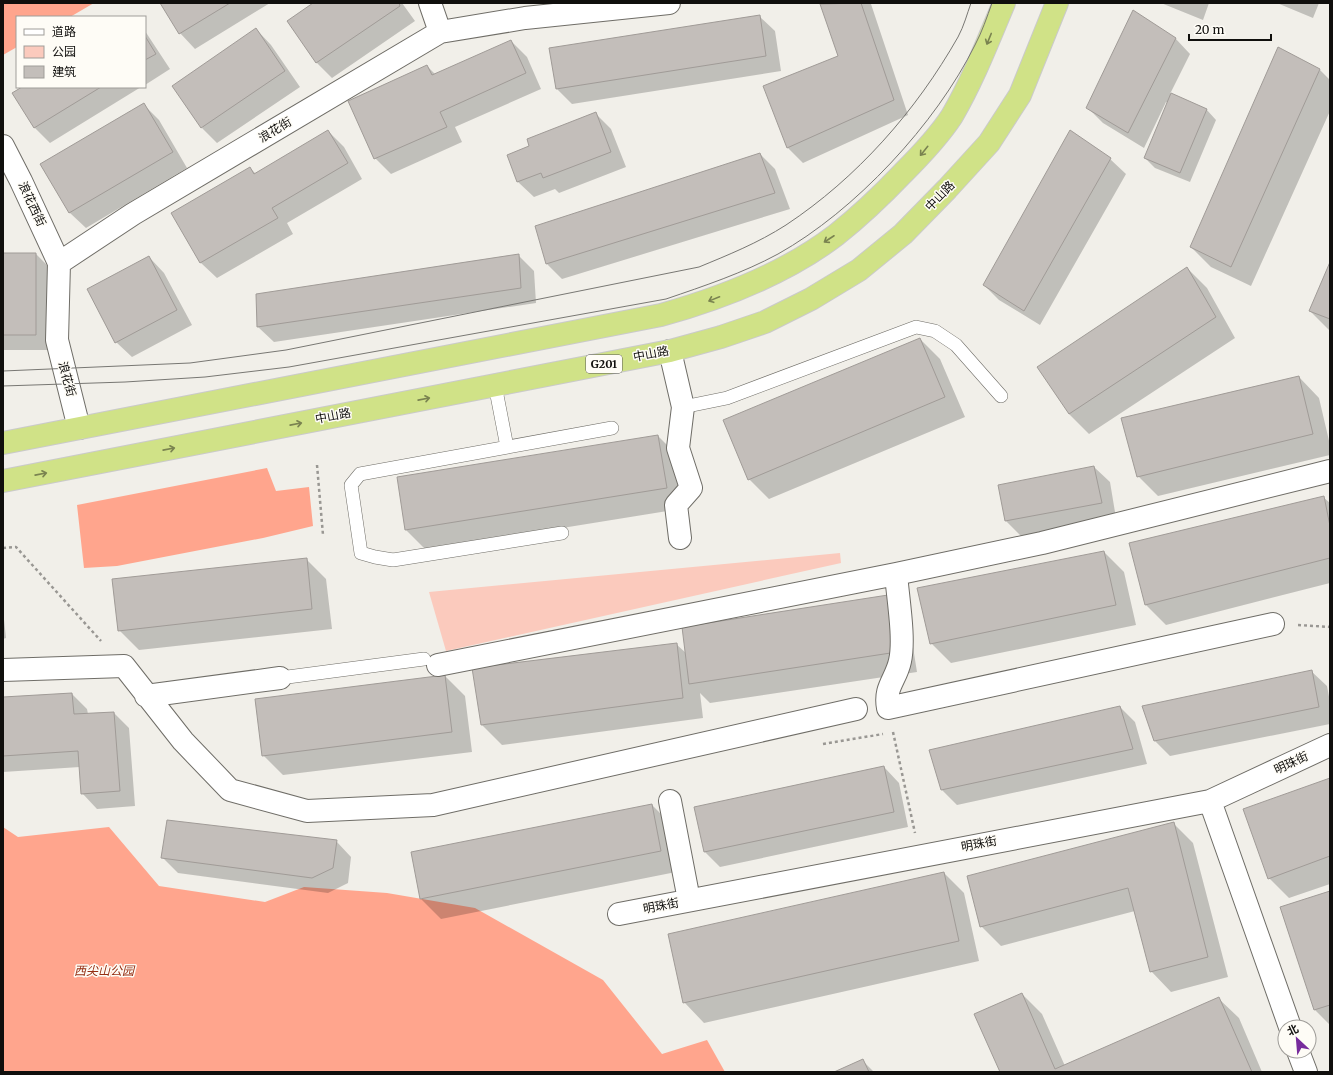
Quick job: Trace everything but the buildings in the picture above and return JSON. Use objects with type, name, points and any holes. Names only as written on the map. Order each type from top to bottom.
[{"type":"highway","points":[[3,443],[661,315],[704,303],[748,285],[793,263],[835,236],[875,202],[918,157],[951,117],[972,79],[1004,3]]},
{"type":"highway","name":"中山路","points":[[3,481],[670,351],[721,337],[765,322],[811,299],[859,270],[903,234],[947,189],[989,143],[1020,95],[1057,3]]},
{"type":"street","points":[[430,3],[440,32]]},
{"type":"street","name":"浪花街","points":[[79,428],[57,340],[59,263],[133,214],[440,32],[611,6],[669,3]]},
{"type":"street","name":"浪花西街","points":[[3,146],[59,263]]},
{"type":"street","points":[[670,351],[683,407],[678,448],[691,488],[676,505],[680,538]]},
{"type":"street","points":[[431,662],[896,574],[1042,543],[1330,471]]},
{"type":"street","points":[[896,574],[902,639],[900,662],[886,697],[888,708],[1273,624]]},
{"type":"street","points":[[3,670],[124,666],[146,696],[184,741],[230,790],[307,811],[433,805],[856,709]]},
{"type":"street","points":[[146,696],[280,678]]},
{"type":"street","name":"明珠街","points":[[619,914],[920,855],[1210,801],[1330,745]]},
{"type":"street","points":[[670,801],[689,900]]},
{"type":"street","points":[[1210,801],[1287,1019]]},
{"type":"street","points":[[1301,1059],[1306,1072]]},
{"type":"lane","points":[[683,407],[727,398],[916,327],[935,331],[956,345],[1001,396]]},
{"type":"lane","points":[[495,385],[507,447]]},
{"type":"lane","points":[[562,533],[393,560],[375,558],[361,553],[351,485],[360,474],[612,428]]},
{"type":"lane","points":[[280,678],[431,662]]},
{"type":"path","points":[[317,465],[323,535]]},
{"type":"path","points":[[3,548],[16,547],[124,666]]},
{"type":"path","points":[[1273,624],[1330,627]]},
{"type":"path","points":[[888,708],[920,855]]},
{"type":"green space","points":[[3,3],[94,3],[72,16],[16,16],[16,48],[3,55]]},
{"type":"green space","points":[[267,468],[276,491],[309,487],[313,526],[263,538],[117,566],[84,568],[77,505]]},
{"type":"green space","points":[[840,553],[841,563],[446,651],[429,592]]},
{"type":"green space","name":"西尖山公园","points":[[3,827],[18,837],[109,827],[159,886],[265,902],[304,887],[387,893],[475,908],[603,980],[662,1054],[707,1040],[725,1072],[3,1072]]},
{"type":"tram line","points":[[3,371],[190,363],[286,350],[699,267],[754,243],[786,225],[837,186],[861,164],[904,117],[923,91],[958,37],[971,3]]},
{"type":"tram line","points":[[3,386],[125,382],[205,377],[289,367],[666,299],[723,279],[765,261],[807,236],[864,190],[891,163],[916,135],[939,105],[958,75],[978,40],[992,3]]}]
